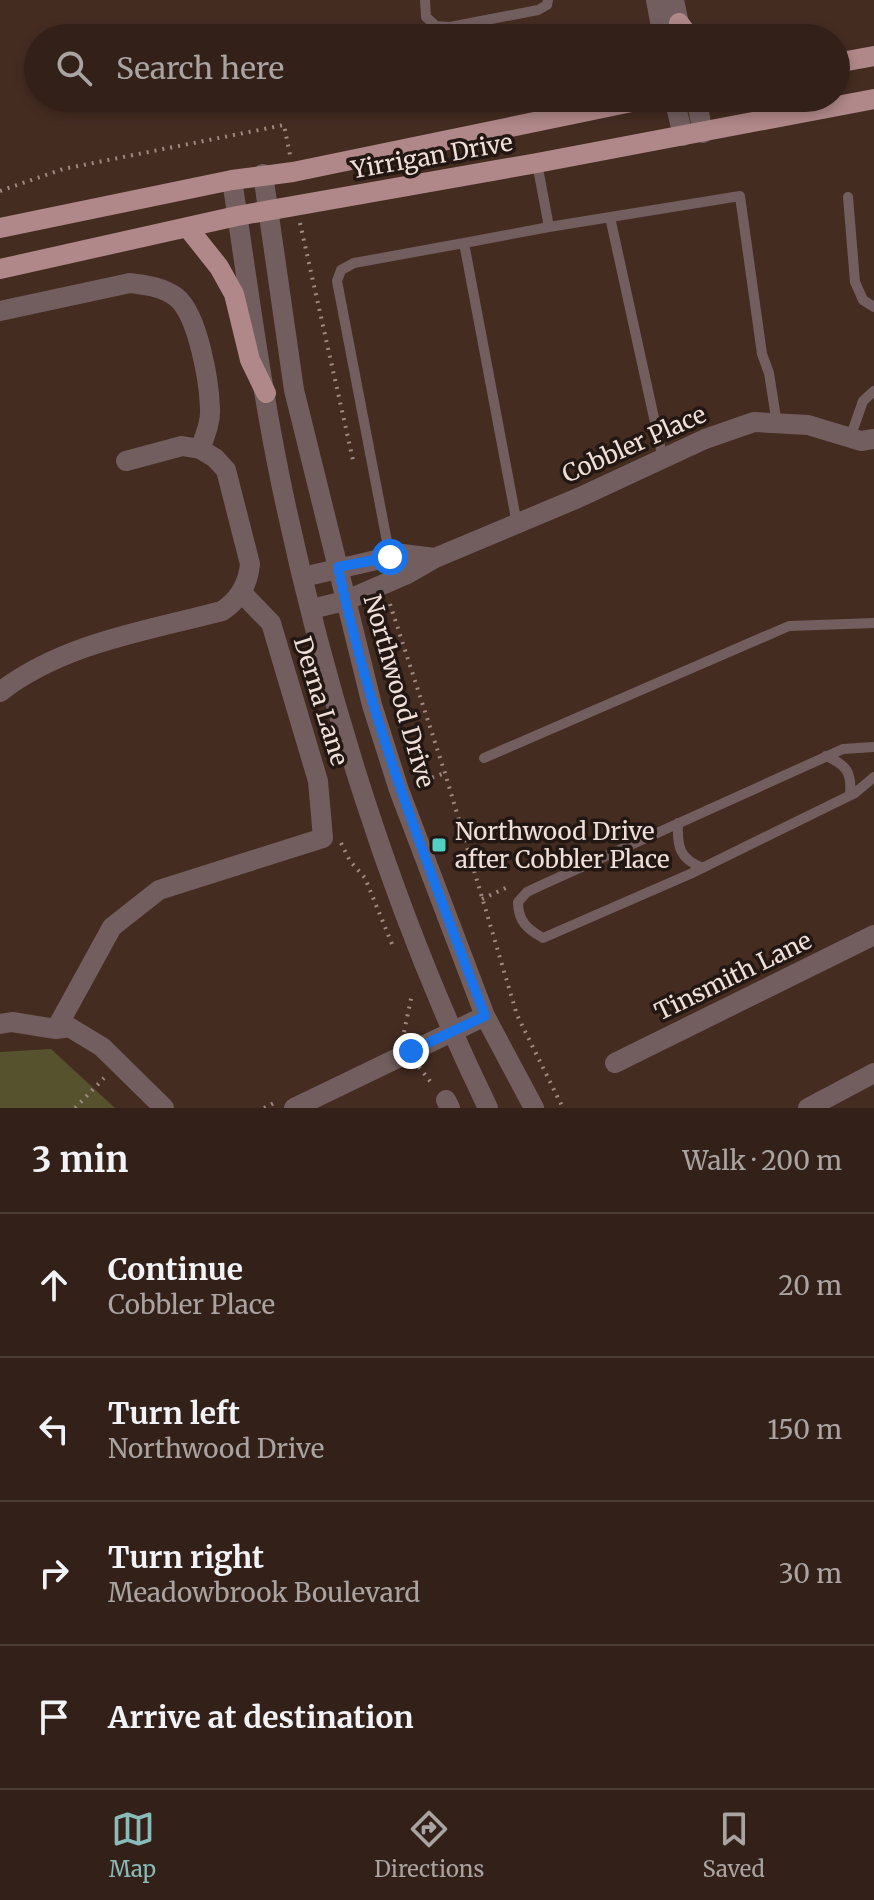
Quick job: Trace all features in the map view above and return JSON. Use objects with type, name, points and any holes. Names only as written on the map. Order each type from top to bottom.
[{"type":"main road","points":[[850,60],[874,56]]},
{"type":"main road","name":"Yirrigan Drive","points":[[850,104],[874,99]]},
{"type":"main road","name":"Yirrigan Drive","points":[[0,228],[583,112]]},
{"type":"main road","name":"Yirrigan Drive","points":[[0,269],[237,216],[809,112]]},
{"type":"main road","points":[[188,228],[219,267],[234,294],[250,360],[266,393]]},
{"type":"street","points":[[656,0],[660,24]]},
{"type":"street","points":[[674,0],[681,24]]},
{"type":"street","points":[[681,112],[693,135]]},
{"type":"street","points":[[693,135],[695,112]]},
{"type":"street","name":"Northwood Drive","points":[[263,174],[294,390],[372,705],[399,790],[485,1016],[534,1108]]},
{"type":"street","points":[[232,180],[280,477],[311,609],[364,804],[451,1031],[488,1108]]},
{"type":"street","points":[[0,311],[130,283],[149,286],[179,298],[189,313],[196,333],[210,408],[200,449]]},
{"type":"street","name":"Cobbler Place","points":[[311,609],[345,601],[705,439],[754,422],[808,425],[865,443]]},
{"type":"street","points":[[0,692],[71,651],[222,611],[235,602],[241,592],[249,577],[250,564],[226,470],[215,458],[200,449],[182,446],[126,461]]},
{"type":"street","name":"Cobbler Place","points":[[303,577],[402,554],[435,558]]},
{"type":"street","name":"Derna Lane","points":[[241,592],[271,623],[318,781],[331,839]]},
{"type":"street","points":[[56,1029],[112,927],[159,890],[331,839]]},
{"type":"street","name":"Tinsmith Lane","points":[[615,1063],[874,935]]},
{"type":"street","points":[[294,1108],[485,1016]]},
{"type":"street","points":[[0,1024],[12,1022],[56,1029],[69,1027],[102,1047],[164,1108]]},
{"type":"street","points":[[808,1108],[846,1099],[874,1073]]},
{"type":"lane","points":[[425,0],[426,17],[434,24]]},
{"type":"lane","points":[[466,24],[538,10],[547,5],[548,0]]},
{"type":"lane","points":[[537,163],[549,227]]},
{"type":"lane","points":[[390,557],[337,281],[341,270],[354,263],[740,196],[762,354],[769,373],[777,424]]},
{"type":"lane","points":[[848,197],[855,282],[863,300],[874,307]]},
{"type":"lane","points":[[610,217],[663,459]]},
{"type":"lane","points":[[464,243],[517,524]]},
{"type":"lane","points":[[865,443],[863,401],[874,391]]},
{"type":"lane","points":[[484,758],[789,626],[874,623]]},
{"type":"lane","points":[[874,747],[843,749],[826,756],[527,892],[518,902],[518,913],[523,924],[543,938],[703,868],[850,795],[874,777]]},
{"type":"lane","points":[[826,756],[847,768],[852,778],[850,795]]},
{"type":"lane","points":[[678,823],[678,849],[684,857],[703,868]]},
{"type":"path","points":[[331,839],[365,878],[398,957]]},
{"type":"path","points":[[404,1034],[414,997],[408,984]]},
{"type":"path","points":[[75,1108],[85,1101],[118,1062]]},
{"type":"shaded area","points":[[51,1049],[115,1108],[0,1108],[0,1052]]},
{"type":"place","name":"Northwood Drive after Cobbler Place","points":[[439,845]]},
{"type":"route","points":[[390,557],[338,567],[345,601],[372,705],[399,790],[485,1016],[411,1051]]}]
